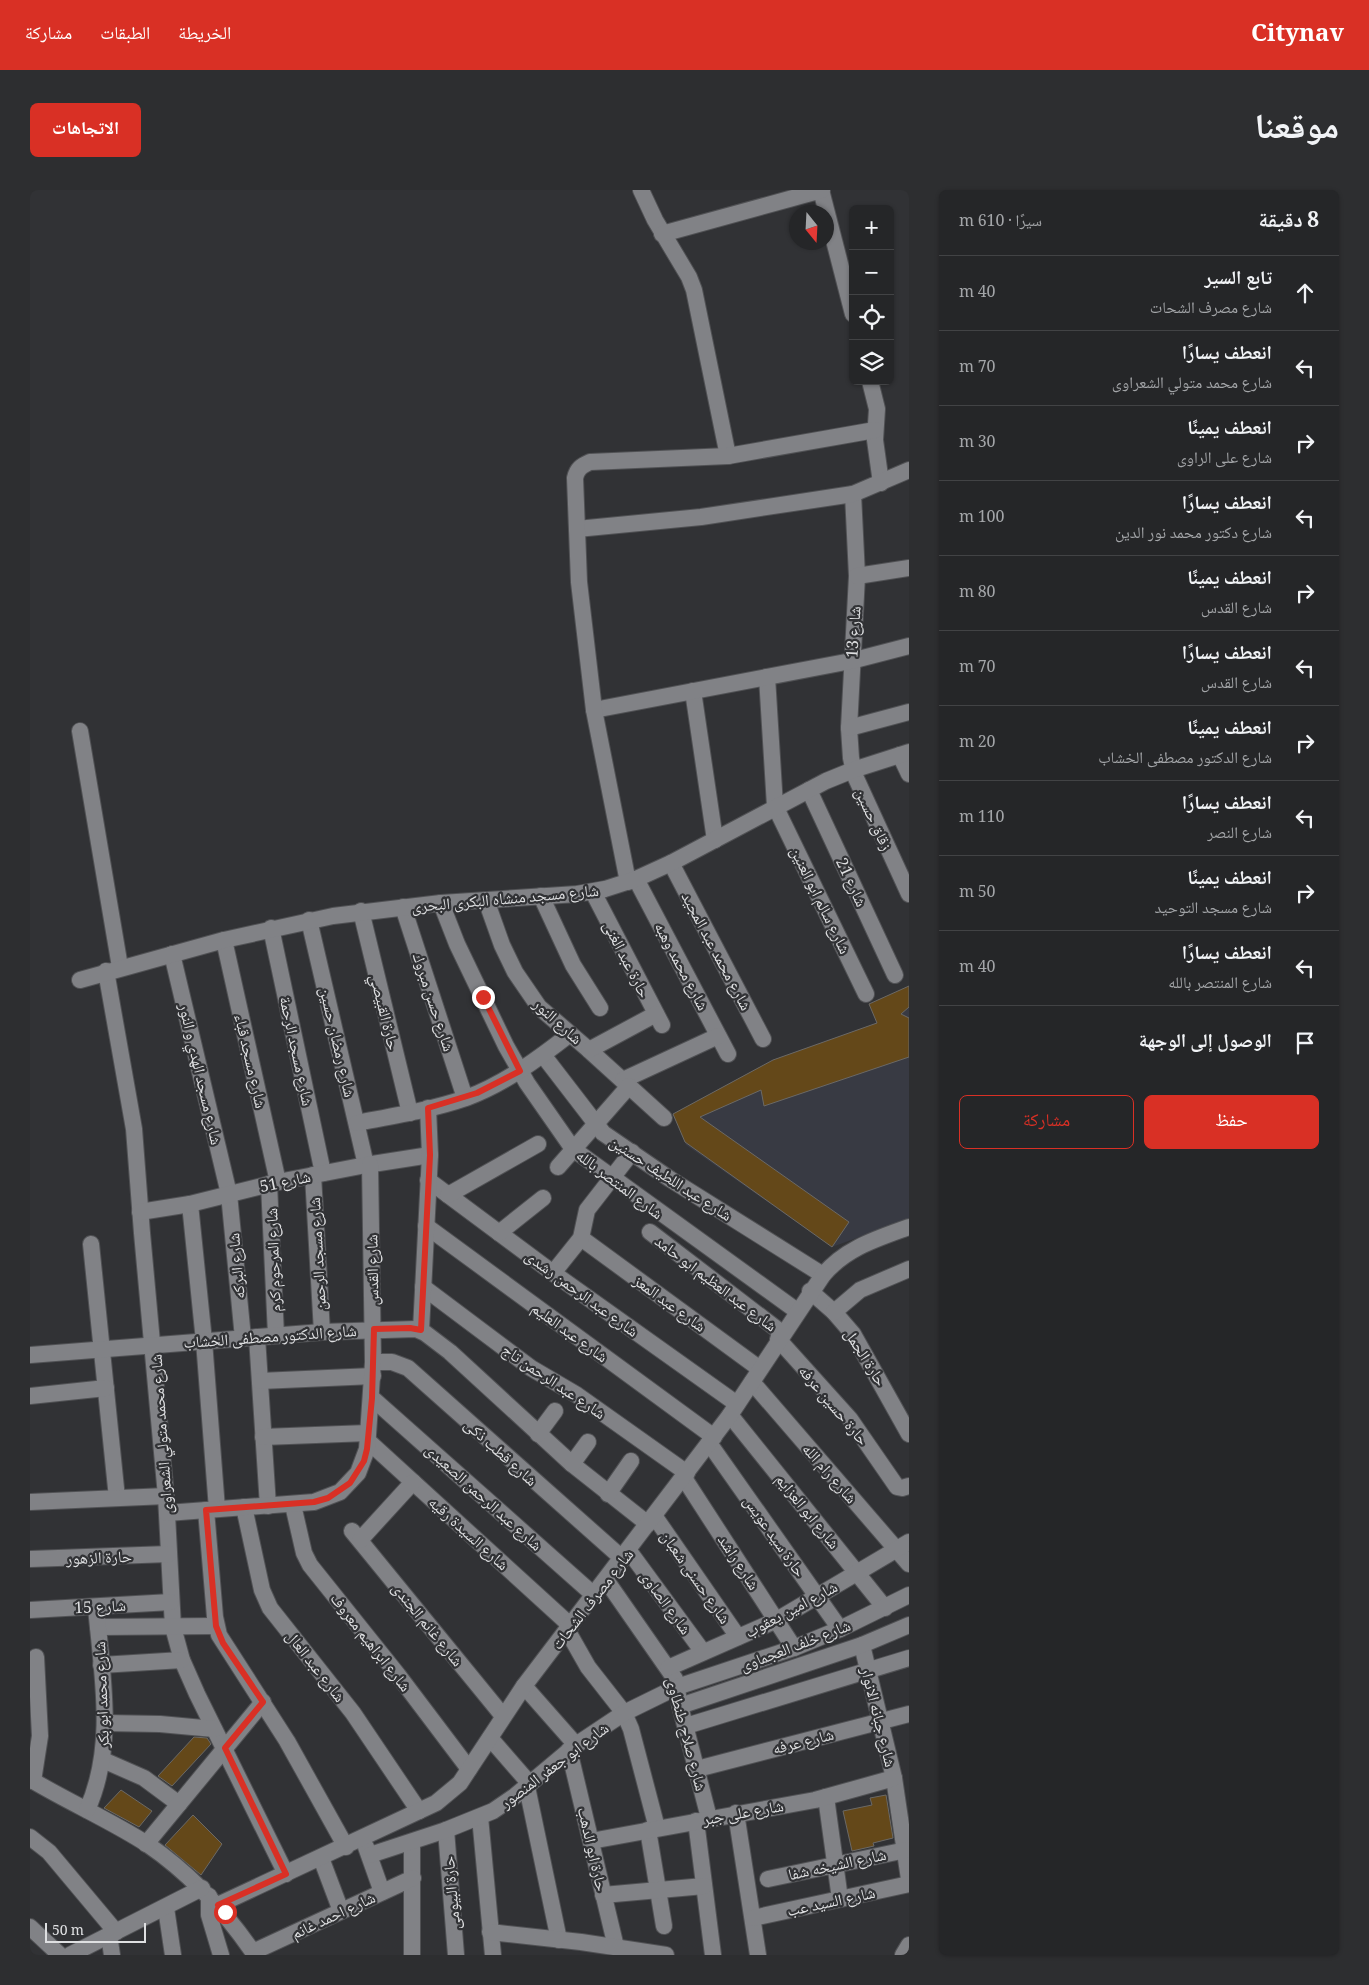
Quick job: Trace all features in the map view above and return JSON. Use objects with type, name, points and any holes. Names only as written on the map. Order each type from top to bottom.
[{"type":"street","points":[[641,190],[662,234],[689,277],[694,290],[728,456]]},
{"type":"street","points":[[662,234],[821,190],[849,298]]},
{"type":"street","points":[[871,385],[877,409],[875,430],[881,483]]},
{"type":"street","name":"شارع محمد وهبه","points":[[728,1054],[632,881],[594,710],[579,582],[574,478],[576,471],[590,462],[728,456],[875,430]]},
{"type":"street","points":[[577,529],[701,517],[853,494],[909,470]]},
{"type":"street","name":"شارع 13","points":[[853,494],[857,576],[851,660],[849,728],[853,770]]},
{"type":"street","points":[[857,576],[909,568]]},
{"type":"street","points":[[594,710],[851,660],[909,646]]},
{"type":"street","points":[[767,677],[775,806]]},
{"type":"street","points":[[693,691],[715,840]]},
{"type":"street","points":[[849,728],[909,712]]},
{"type":"street","name":"شارع محمد متولي الشعراوى","points":[[80,731],[134,1129],[166,1496],[173,1627],[182,1660],[286,1874]]},
{"type":"street","points":[[905,754],[909,774]]},
{"type":"street","name":"شارع مسجد منشاه البكرى البحرى","points":[[80,980],[113,969],[309,920],[441,903],[594,892],[632,881],[671,863],[775,806],[853,770],[905,754]]},
{"type":"street","name":"زقاق حسين","points":[[853,770],[909,894]]},
{"type":"street","name":"شارع 21","points":[[809,790],[895,975]]},
{"type":"street","name":"شارع سالم ابو العنين","points":[[775,806],[866,994]]},
{"type":"street","name":"شارع محمد عبد المجيد","points":[[671,863],[763,1039]]},
{"type":"street","name":"حارة عبد الغنى","points":[[589,1050],[659,1019],[594,892]]},
{"type":"street","points":[[541,896],[569,958],[600,1008]]},
{"type":"street","name":"شارع النور","points":[[486,900],[502,945],[526,991],[539,1007],[664,1118]]},
{"type":"street","name":"شارع المنتصر بالله","points":[[441,903],[457,944],[520,1071],[573,1149],[611,1179],[797,1312]]},
{"type":"street","name":"شارع حسن مبروك","points":[[403,907],[465,1098]]},
{"type":"street","name":"حارة القبيصي","points":[[361,912],[410,1113]]},
{"type":"street","name":"شارع رمضان حسين","points":[[309,920],[368,1164]]},
{"type":"street","name":"شارع مسجد الرحمة","points":[[271,928],[318,1174]]},
{"type":"street","name":"شارع مسجد قباء","points":[[224,940],[274,1183]]},
{"type":"street","name":"شارع مسجد الهدي و النور","points":[[172,954],[229,1194]]},
{"type":"street","points":[[357,1124],[410,1113],[465,1098],[520,1071],[570,1034]]},
{"type":"street","points":[[558,1167],[595,1124],[626,1083],[718,1036]]},
{"type":"street","name":"شارع عبد اللطيف حسنين","points":[[543,1055],[603,1133],[670,1179],[823,1275]]},
{"type":"street","points":[[428,1108],[430,1155],[421,1330],[469,1369],[538,1434],[608,1494],[651,1521]]},
{"type":"street","points":[[448,1195],[538,1144]]},
{"type":"street","points":[[553,1273],[581,1238],[587,1210],[632,1152]]},
{"type":"street","name":"شارع 51","points":[[140,1212],[190,1204],[274,1183],[368,1164],[430,1155]]},
{"type":"street","name":"شارع القدس","points":[[167,1513],[293,1505],[328,1498],[350,1483],[364,1461],[372,1398],[374,1329],[368,1164]]},
{"type":"street","name":"شارع مسجد الرحمن","points":[[318,1174],[322,1332]]},
{"type":"street","name":"شارع عبد الرحمن رشدى","points":[[428,1180],[734,1410]]},
{"type":"street","name":"شارع المرحوم كرم","points":[[274,1183],[276,1335]]},
{"type":"street","name":"شارع البركه","points":[[229,1194],[250,1337],[260,1381],[268,1506]]},
{"type":"street","points":[[499,1233],[543,1198]]},
{"type":"street","points":[[190,1204],[204,1340],[216,1626],[223,1643],[263,1702],[310,1780],[346,1847]]},
{"type":"street","name":"شارع عبد العليم","points":[[426,1226],[711,1440]]},
{"type":"street","name":"شارع مصرف الشحات","points":[[70,1955],[166,1908],[286,1874],[364,1839],[448,1795],[460,1783],[524,1686],[626,1555],[734,1410],[810,1291],[834,1262],[858,1246],[909,1227]]},
{"type":"street","name":"شارع عبد العظيم ابو حامد","points":[[650,1232],[780,1336]]},
{"type":"street","name":"شارع عبد المعز","points":[[581,1238],[756,1376]]},
{"type":"street","points":[[91,1244],[117,1498]]},
{"type":"street","points":[[834,1312],[860,1290],[908,1275]]},
{"type":"street","name":"شارع عبد الرحمن تاج","points":[[423,1287],[531,1368],[577,1394],[685,1475]]},
{"type":"street","name":"حارة الجمل","points":[[810,1291],[834,1312],[860,1344],[909,1434]]},
{"type":"street","name":"شارع الدكتور مصطفى الخشاب","points":[[30,1355],[322,1332],[410,1328],[421,1330]]},
{"type":"street","name":"حارة حسين عرفه","points":[[780,1336],[850,1419],[897,1487],[909,1486]]},
{"type":"street","name":"شارع قطب ذكى","points":[[260,1381],[373,1369],[392,1362],[408,1368],[626,1555]]},
{"type":"street","name":"شارع رام الله","points":[[756,1376],[902,1546],[909,1564]]},
{"type":"street","points":[[30,1396],[106,1388]]},
{"type":"street","name":"شارع عبد الرحمن الصعيدى","points":[[372,1398],[594,1596]]},
{"type":"street","name":"شارع ابو العزايم","points":[[734,1410],[885,1608]]},
{"type":"street","points":[[538,1434],[555,1411]]},
{"type":"street","points":[[263,1437],[368,1437]]},
{"type":"street","name":"شارع السيدة رقيه","points":[[368,1437],[413,1482],[569,1628],[588,1667],[624,1713],[634,1737],[653,1829],[658,1890],[664,1926]]},
{"type":"street","name":"حارة سيد عويس","points":[[711,1440],[840,1629]]},
{"type":"street","points":[[572,1464],[588,1442]]},
{"type":"street","points":[[608,1494],[631,1461]]},
{"type":"street","name":"شارع راشد","points":[[685,1475],[794,1648]]},
{"type":"street","name":"شارع غانم الجندى","points":[[413,1482],[356,1536],[503,1716]]},
{"type":"street","points":[[30,1502],[166,1496]]},
{"type":"street","name":"شارع ابراهيم معروف","points":[[293,1505],[304,1553],[310,1565],[398,1675],[469,1770]]},
{"type":"street","name":"شارع عبد العال","points":[[244,1507],[262,1590],[270,1608],[352,1713],[419,1811]]},
{"type":"street","name":"شارع حسنى شعبان","points":[[651,1521],[738,1637]]},
{"type":"street","name":"شارع امين يعقوب","points":[[668,1668],[777,1620],[902,1546]]},
{"type":"street","name":"حارة الزهور","points":[[30,1559],[169,1554]]},
{"type":"street","name":"شارع الصاوى","points":[[626,1555],[703,1652]]},
{"type":"street","name":"شارع صلاح طنطاوى","points":[[606,1580],[668,1668],[677,1686],[680,1706],[697,1769],[703,1820],[704,1886],[713,1955]]},
{"type":"street","name":"شارع خلف العجماوى","points":[[677,1686],[794,1648],[840,1629],[909,1595]]},
{"type":"street","name":"شارع 15","points":[[30,1610],[171,1602]]},
{"type":"street","name":"شارع محمد ابو بكر","points":[[87,1810],[97,1786],[103,1760],[105,1723],[96,1606]]},
{"type":"street","points":[[680,1706],[862,1646],[909,1625]]},
{"type":"street","points":[[98,1627],[216,1626]]},
{"type":"street","name":"شارع جبانه الانوار","points":[[862,1646],[882,1721],[894,1778],[909,1879]]},
{"type":"street","points":[[36,1657],[40,1736],[31,1780],[146,1844],[210,1896],[254,1954]]},
{"type":"street","points":[[686,1726],[909,1658]]},
{"type":"street","points":[[101,1665],[182,1660]]},
{"type":"street","points":[[524,1686],[573,1748]]},
{"type":"street","name":"شارع ابو جعفر المنصور","points":[[370,1856],[412,1843],[480,1817],[504,1804],[573,1748],[624,1713],[677,1686]]},
{"type":"street","points":[[146,1844],[263,1702]]},
{"type":"street","name":"شارع عرفه","points":[[697,1769],[909,1714]]},
{"type":"street","points":[[105,1723],[160,1724],[214,1729]]},
{"type":"street","points":[[490,1738],[529,1785],[559,1940]]},
{"type":"street","name":"حارة ابو الدهب","points":[[573,1748],[591,1841],[616,1947]]},
{"type":"street","points":[[103,1760],[144,1778],[179,1804]]},
{"type":"street","name":"شارع على جبر","points":[[591,1841],[826,1797],[894,1778]]},
{"type":"street","points":[[826,1797],[840,1899]]},
{"type":"street","points":[[736,1813],[758,1955]]},
{"type":"street","points":[[480,1817],[493,1955]]},
{"type":"street","name":"حارة البيومى","points":[[446,1830],[456,1955]]},
{"type":"street","points":[[30,1837],[49,1852],[112,1933],[112,1955]]},
{"type":"street","points":[[364,1839],[382,1892]]},
{"type":"street","points":[[412,1843],[412,1955]]},
{"type":"street","name":"شارع الشيخه شفا","points":[[768,1879],[906,1850]]},
{"type":"street","points":[[321,1858],[341,1911]]},
{"type":"street","name":"شارع احمد غانم","points":[[254,1954],[413,1878]]},
{"type":"street","name":"شارع السيد عب","points":[[752,1918],[909,1884]]},
{"type":"street","points":[[603,1894],[704,1886]]},
{"type":"street","points":[[210,1896],[209,1915],[221,1955]]},
{"type":"street","points":[[166,1908],[174,1955]]},
{"type":"street","points":[[30,1927],[60,1955]]},
{"type":"street","points":[[490,1932],[559,1940],[581,1949],[616,1947],[637,1952],[666,1955]]},
{"type":"street","points":[[903,1955],[909,1946]]},
{"type":"shaded area","points":[[909,986],[909,1219],[832,1247],[686,1145],[673,1114],[773,1060],[877,1023],[869,1004]]},
{"type":"building","points":[[909,986],[909,1007],[901,1014],[909,1018],[909,1057],[764,1106],[761,1090],[700,1117],[849,1222],[832,1247],[685,1142],[673,1114],[773,1060],[877,1023],[869,1004]]},
{"type":"building","points":[[194,1737],[207,1738],[211,1744],[172,1786],[158,1776]]},
{"type":"building","points":[[121,1790],[152,1811],[139,1827],[104,1808]]},
{"type":"building","points":[[886,1795],[893,1838],[873,1843],[874,1846],[852,1851],[843,1811],[872,1805],[870,1798]]},
{"type":"building","points":[[193,1815],[222,1844],[201,1875],[165,1845]]},
{"type":"route","points":[[225,1912],[218,1905],[286,1874],[225,1748],[263,1702],[223,1643],[216,1626],[206,1510],[314,1502],[340,1492],[358,1473],[367,1449],[372,1398],[374,1329],[416,1328],[421,1330],[430,1155],[428,1108],[465,1098],[520,1071],[483,997]]}]
